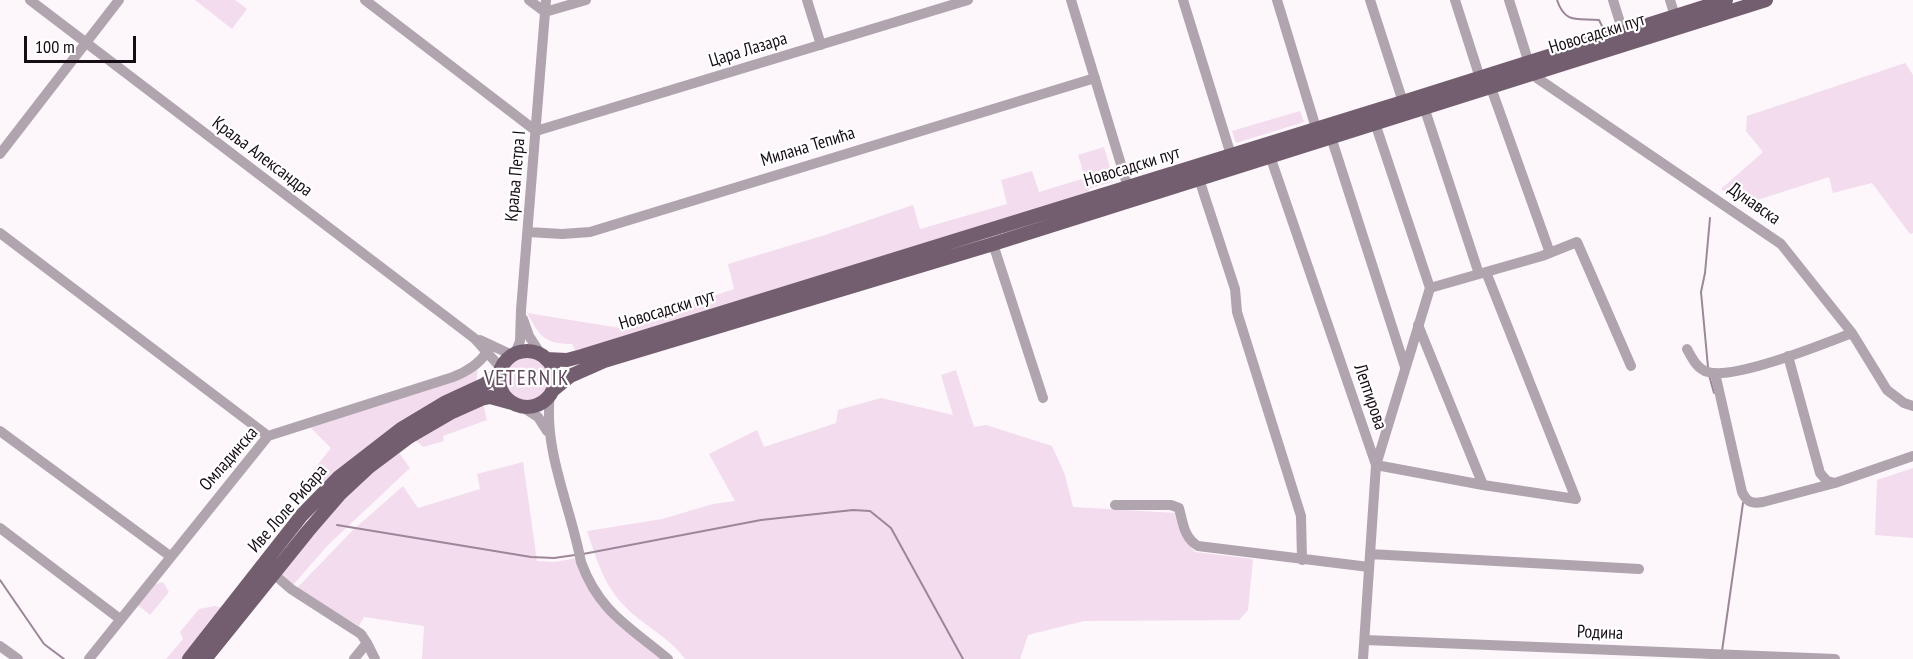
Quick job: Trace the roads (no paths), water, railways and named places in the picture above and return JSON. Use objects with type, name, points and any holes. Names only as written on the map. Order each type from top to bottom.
[{"type":"main road","name":"Новосадски пут","points":[[544,357],[567,360],[582,356],[1130,193],[1199,179],[1424,107],[1485,82],[1623,32],[1726,0]]},
{"type":"main road","name":"Новосадски пут","points":[[1530,67],[1766,0]]},
{"type":"main road","name":"Новосадски пут","points":[[551,392],[570,376],[604,361],[993,244],[1231,154],[1402,102],[1485,82]]},
{"type":"main road","points":[[529,351],[544,357],[554,371],[555,380],[551,392],[544,401],[535,406],[516,404],[505,396],[500,387],[500,370],[513,355],[529,351]]},
{"type":"main road","name":"Иве Лоле Рибара","points":[[205,659],[324,491],[355,463],[401,429],[446,402],[485,384],[500,370]]},
{"type":"main road","name":"Иве Лоле Рибара","points":[[189,659],[268,569],[369,467],[409,438],[452,412],[481,399],[490,397],[516,404]]},
{"type":"street","name":"Краља Александра","points":[[30,0],[474,338]]},
{"type":"street","points":[[0,154],[118,0]]},
{"type":"street","points":[[365,0],[536,131]]},
{"type":"street","points":[[529,0],[545,12],[586,0]]},
{"type":"street","name":"Краља Петра I","points":[[513,355],[520,341],[546,0]]},
{"type":"street","points":[[807,0],[821,45]]},
{"type":"street","name":"Цара Лазара","points":[[536,131],[969,0]]},
{"type":"street","points":[[1071,0],[1130,193]]},
{"type":"street","points":[[1183,0],[1231,154]]},
{"type":"street","points":[[1277,0],[1316,128]]},
{"type":"street","points":[[1370,0],[1402,102]]},
{"type":"street","points":[[1455,0],[1550,253]]},
{"type":"street","points":[[1509,0],[1530,67]]},
{"type":"street","points":[[1612,0],[1623,32]]},
{"type":"street","points":[[1670,0],[1675,16]]},
{"type":"street","name":"Дунавска","points":[[1530,67],[1553,90],[1759,226],[1781,244],[1852,333],[1887,390],[1904,403],[1913,406]]},
{"type":"street","name":"Милана Тепића","points":[[528,232],[562,234],[590,232],[1095,78]]},
{"type":"street","points":[[1375,123],[1430,288],[1376,465],[1576,499],[1482,273],[1424,107]]},
{"type":"street","points":[[1331,137],[1405,367]]},
{"type":"street","name":"Лептирова","points":[[1270,156],[1376,465],[1363,659]]},
{"type":"street","points":[[1199,179],[1235,289],[1237,312],[1301,516],[1302,560]]},
{"type":"street","points":[[0,233],[268,436]]},
{"type":"street","points":[[1430,288],[1577,243],[1631,366]]},
{"type":"street","points":[[993,244],[1043,398]]},
{"type":"street","points":[[521,310],[529,336],[544,357]]},
{"type":"street","points":[[1418,326],[1483,485]]},
{"type":"street","points":[[1687,349],[1697,366],[1715,373],[1742,369],[1788,356],[1852,333]]},
{"type":"street","points":[[474,338],[494,358],[500,370]]},
{"type":"street","points":[[474,338],[513,355]]},
{"type":"street","name":"Омладинска","points":[[89,659],[268,436],[453,377],[469,369],[487,352]]},
{"type":"street","points":[[1788,356],[1820,473],[1827,481],[1835,483]]},
{"type":"street","points":[[1715,373],[1742,492],[1746,500],[1753,504],[1835,483],[1913,456]]},
{"type":"street","points":[[551,392],[548,417],[551,439],[588,580],[604,605],[615,617],[668,659]]},
{"type":"street","points":[[516,404],[541,420],[551,439]]},
{"type":"street","points":[[0,431],[170,556]]},
{"type":"street","points":[[1115,505],[1171,505],[1179,508],[1187,537],[1190,542],[1198,546],[1369,567]]},
{"type":"street","points":[[0,528],[120,619]]},
{"type":"street","points":[[1370,554],[1639,569]]},
{"type":"street","points":[[268,569],[291,590],[354,629],[367,643],[375,659]]},
{"type":"street","name":"Родина","points":[[1365,640],[1835,659]]},
{"type":"street","points":[[354,659],[367,643]]},
{"type":"street","points":[[0,646],[18,659]]},
{"type":"waterway","points":[[1557,0],[1560,8],[1568,16],[1599,20],[1605,32]]},
{"type":"waterway","points":[[1708,367],[1701,292],[1710,218]]},
{"type":"waterway","points":[[1709,375],[1714,393]]},
{"type":"waterway","points":[[1722,651],[1743,503]]},
{"type":"waterway","points":[[583,554],[761,520],[853,510],[870,511],[891,528],[963,659]]},
{"type":"waterway","points":[[337,525],[531,557],[554,558],[575,555]]},
{"type":"waterway","points":[[0,580],[44,644],[64,659]]},
{"type":"district","name":"VETERNIK","points":[[527,379]]}]
